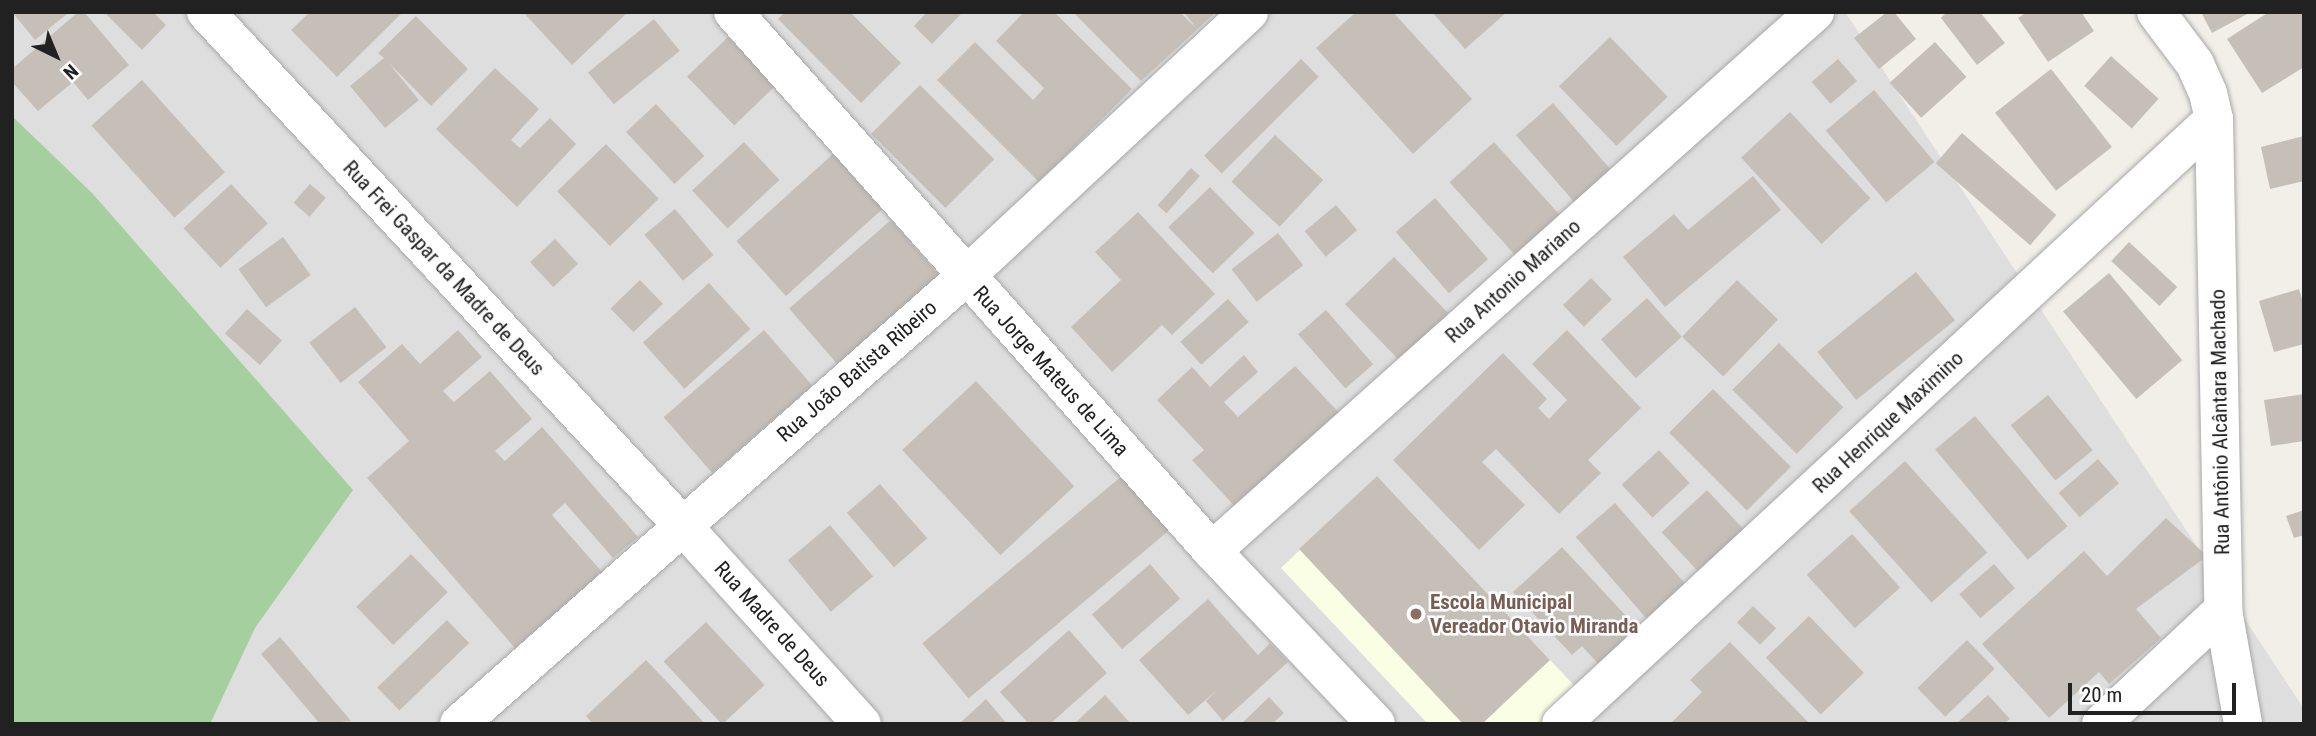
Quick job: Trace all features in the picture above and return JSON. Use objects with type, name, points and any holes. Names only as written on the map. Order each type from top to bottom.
[{"type":"street","name":"Rua Frei Gaspar da Madre de Deus","points":[[206,12],[682,525]]},
{"type":"street","name":"Rua Jorge Mateus de Lima","points":[[733,12],[1212,551],[1376,724]]},
{"type":"street","name":"Rua João Batista Ribeiro","points":[[459,724],[966,276],[1249,12]]},
{"type":"street","name":"Rua Antonio Mariano","points":[[1212,551],[1815,12]]},
{"type":"street","name":"Rua Antônio Alcântara Machado","points":[[2156,12],[2195,64],[2208,93],[2214,119],[2223,610],[2243,724]]},
{"type":"street","name":"Rua Henrique Maximino","points":[[1561,724],[2214,119]]},
{"type":"street","name":"Rua Madre de Deus","points":[[682,525],[862,724]]},
{"type":"street","points":[[2101,724],[2223,610]]},
{"type":"shaded area","points":[[12,12],[1845,12],[2304,709],[2304,724],[12,724]]},
{"type":"shaded area","name":"Escola Municipal Vereador Otavio Miranda","points":[[1377,476],[1584,696],[1554,724],[1428,724],[1281,568]]},
{"type":"green space","points":[[12,116],[92,193],[353,490],[255,628],[210,724],[12,724]]},
{"type":"building","points":[[12,12],[65,12],[67,14],[35,40]]},
{"type":"building","points":[[78,12],[84,12],[129,65],[88,100],[73,82],[38,111],[12,82],[12,69]]},
{"type":"building","points":[[104,12],[153,12],[166,25],[142,50]]},
{"type":"building","points":[[310,12],[403,12],[337,77],[291,30]]},
{"type":"building","points":[[523,12],[628,12],[572,65]]},
{"type":"building","points":[[785,12],[850,12],[901,63],[861,103],[778,19]]},
{"type":"building","points":[[927,12],[962,13],[932,44],[914,26]]},
{"type":"building","points":[[1024,12],[1054,12],[1132,89],[1039,182],[937,80],[975,42],[1033,100],[1044,88],[996,41]]},
{"type":"building","points":[[1073,12],[1180,12],[1196,28],[1184,12],[1216,12],[1141,81]]},
{"type":"building","points":[[1356,12],[1393,12],[1472,99],[1413,154],[1316,48]]},
{"type":"building","points":[[1432,12],[1507,12],[1465,49]]},
{"type":"building","points":[[1887,12],[1894,12],[1916,39],[1879,69],[1854,38]]},
{"type":"building","points":[[1947,12],[1980,12],[2005,43],[1977,65],[1941,18]]},
{"type":"building","points":[[2027,12],[2081,12],[2094,31],[2048,62],[2018,18]]},
{"type":"building","points":[[2201,12],[2251,12],[2212,33]]},
{"type":"building","points":[[2269,12],[2304,12],[2304,67],[2262,93],[2227,39]]},
{"type":"building","points":[[416,16],[468,69],[431,106],[388,62],[419,100],[385,128],[350,86],[384,58],[378,53]]},
{"type":"building","points":[[654,19],[680,51],[614,104],[588,72]]},
{"type":"building","points":[[728,37],[775,86],[734,126],[687,77]]},
{"type":"building","points":[[1610,37],[1668,97],[1617,146],[1559,86]]},
{"type":"building","points":[[1935,42],[1966,77],[1921,118],[1890,83]]},
{"type":"building","points":[[2111,56],[2159,99],[2132,129],[2084,86]]},
{"type":"building","points":[[1301,59],[1319,77],[1222,174],[1204,156]]},
{"type":"building","points":[[1838,59],[1857,81],[1831,104],[1812,82]]},
{"type":"building","points":[[495,68],[539,109],[511,140],[520,148],[550,118],[576,144],[517,207],[436,129]]},
{"type":"building","points":[[2051,69],[2112,147],[2056,191],[1995,113]]},
{"type":"building","points":[[142,80],[225,172],[174,218],[91,126]]},
{"type":"building","points":[[920,85],[994,159],[945,208],[871,134]]},
{"type":"building","points":[[1874,90],[1934,162],[1886,203],[1826,130]]},
{"type":"building","points":[[1553,103],[1611,170],[1574,202],[1516,135]]},
{"type":"building","points":[[656,104],[704,156],[674,184],[626,132]]},
{"type":"building","points":[[1790,112],[1870,198],[1821,244],[1741,158]]},
{"type":"building","points":[[1962,133],[2056,215],[2030,245],[1936,163]]},
{"type":"building","points":[[1275,135],[1323,180],[1280,227],[1231,182]]},
{"type":"building","points":[[2304,136],[2304,181],[2270,189],[2261,147]]},
{"type":"building","points":[[744,142],[779,180],[728,228],[692,190]]},
{"type":"building","points":[[1494,142],[1560,216],[1516,256],[1449,182]]},
{"type":"building","points":[[606,144],[659,199],[610,246],[557,191]]},
{"type":"building","points":[[833,154],[883,209],[786,296],[736,241]]},
{"type":"building","points":[[1191,168],[1200,176],[1166,213],[1158,205]]},
{"type":"building","points":[[1753,176],[1781,210],[1665,307],[1623,257],[1674,214],[1688,230]]},
{"type":"building","points":[[231,184],[268,223],[220,268],[183,228]]},
{"type":"building","points":[[310,184],[326,198],[309,217],[294,203]]},
{"type":"building","points":[[1210,187],[1254,233],[1213,273],[1168,227]]},
{"type":"building","points":[[1435,198],[1488,259],[1449,293],[1396,232]]},
{"type":"building","points":[[1336,205],[1357,230],[1326,257],[1305,231]]},
{"type":"building","points":[[675,209],[714,255],[683,281],[644,235]]},
{"type":"building","points":[[1138,212],[1215,294],[1172,335],[1162,325],[1112,372],[1071,327],[1121,280],[1095,252]]},
{"type":"building","points":[[891,220],[940,277],[838,365],[789,309]]},
{"type":"building","points":[[1278,233],[1303,265],[1257,302],[1232,269]]},
{"type":"building","points":[[283,237],[311,275],[266,307],[239,269]]},
{"type":"building","points":[[555,239],[578,264],[553,287],[530,262]]},
{"type":"building","points":[[2129,242],[2177,287],[2160,306],[2111,261]]},
{"type":"building","points":[[1394,257],[1450,315],[1401,363],[1345,304]]},
{"type":"building","points":[[1916,272],[1955,320],[1856,400],[1817,352]]},
{"type":"building","points":[[2109,273],[2182,360],[2136,399],[2063,312]]},
{"type":"building","points":[[1591,278],[1612,300],[1584,327],[1563,305]]},
{"type":"building","points":[[640,280],[663,304],[633,332],[611,308]]},
{"type":"building","points":[[1737,280],[1778,320],[1723,376],[1682,337]]},
{"type":"building","points":[[709,283],[750,329],[684,389],[643,343]]},
{"type":"building","points":[[2299,289],[2304,305],[2304,344],[2274,352],[2259,301]]},
{"type":"building","points":[[1647,298],[1682,337],[1636,378],[1601,339]]},
{"type":"building","points":[[1228,299],[1249,322],[1201,365],[1180,342]]},
{"type":"building","points":[[355,307],[386,347],[341,383],[309,343]]},
{"type":"building","points":[[247,309],[282,340],[260,365],[225,334]]},
{"type":"building","points":[[1326,310],[1373,364],[1345,389],[1298,334]]},
{"type":"building","points":[[458,330],[482,357],[443,391],[454,402],[490,371],[532,419],[495,451],[505,461],[542,427],[638,537],[613,558],[565,503],[552,515],[602,572],[515,648],[367,478],[409,441],[358,382],[402,344],[420,364]]},
{"type":"building","points":[[764,330],[813,386],[712,473],[664,417]]},
{"type":"building","points":[[1567,330],[1641,408],[1588,460],[1601,473],[1559,514],[1496,449],[1482,462],[1525,505],[1479,550],[1393,460],[1503,353],[1547,399],[1538,408],[1549,419],[1567,400],[1532,364]]},
{"type":"building","points":[[1779,343],[1843,407],[1797,454],[1732,390]]},
{"type":"building","points":[[1244,355],[1258,372],[1224,402],[1238,417],[1295,366],[1342,416],[1239,511],[1192,460],[1204,450],[1157,400],[1192,367],[1210,387]]},
{"type":"building","points":[[976,381],[1074,486],[1000,555],[902,450]]},
{"type":"building","points":[[1713,389],[1791,467],[1747,511],[1669,433]]},
{"type":"building","points":[[2304,394],[2304,441],[2271,446],[2264,400]]},
{"type":"building","points":[[2048,395],[2093,450],[2055,480],[2011,425]]},
{"type":"building","points":[[1975,416],[2068,526],[2028,560],[1935,449]]},
{"type":"building","points":[[1659,450],[1690,483],[1652,518],[1622,485]]},
{"type":"building","points":[[2098,459],[2119,483],[2080,517],[2059,493]]},
{"type":"building","points":[[1905,461],[1987,552],[1932,603],[1849,511]]},
{"type":"building","points":[[1123,475],[1169,530],[969,699],[922,643]]},
{"type":"building","name":"Escola Municipal Vereador Otavio Miranda","points":[[1377,476],[1550,660],[1482,724],[1463,724],[1299,549]]},
{"type":"building","points":[[880,484],[927,538],[894,567],[847,513]]},
{"type":"building","points":[[1707,490],[1751,538],[1706,580],[1662,532]]},
{"type":"building","points":[[1615,503],[1688,587],[1649,621],[1576,537]]},
{"type":"building","points":[[2304,510],[2304,535],[2294,538],[2286,516]]},
{"type":"building","points":[[2166,518],[2207,556],[2136,609],[2161,638],[2109,684],[2099,672],[2049,718],[1982,644],[2084,551],[2107,576]]},
{"type":"building","points":[[830,525],[873,576],[831,612],[788,560]]},
{"type":"building","points":[[1852,534],[1900,588],[1855,628],[1807,575]]},
{"type":"building","points":[[1562,547],[1641,632],[1603,669],[1582,646],[1572,655],[1513,592]]},
{"type":"building","points":[[411,554],[448,592],[393,645],[356,607]]},
{"type":"building","points":[[1150,564],[1180,599],[1122,649],[1092,615]]},
{"type":"building","points":[[1994,564],[2015,588],[1980,618],[1959,594]]},
{"type":"building","points":[[1208,599],[1258,655],[1270,643],[1288,662],[1223,721],[1206,701],[1217,690],[1188,715],[1139,660]]},
{"type":"building","points":[[1753,606],[1776,628],[1760,645],[1737,623]]},
{"type":"building","points":[[1809,616],[1864,673],[1821,715],[1766,658]]},
{"type":"building","points":[[447,620],[469,643],[399,710],[377,687]]},
{"type":"building","points":[[706,622],[765,685],[722,724],[664,662]]},
{"type":"building","points":[[1069,630],[1107,673],[1050,724],[1029,724],[1000,692]]},
{"type":"building","points":[[280,637],[351,721],[320,724],[261,654]]},
{"type":"building","points":[[1967,640],[1995,669],[1945,717],[1917,688]]},
{"type":"building","points":[[1730,642],[1810,724],[1670,724],[1702,692],[1690,680]]},
{"type":"building","points":[[646,660],[705,724],[593,724],[586,716]]},
{"type":"building","points":[[1105,695],[1131,724],[1074,724]]},
{"type":"building","points":[[1988,695],[2010,719],[2004,724],[1956,724]]},
{"type":"building","points":[[1269,697],[1284,713],[1272,724],[1241,724]]},
{"type":"building","points":[[986,699],[1007,724],[959,724]]},
{"type":"place","name":"Escola Municipal Vereador Otavio Miranda","points":[[1416,614]]}]
